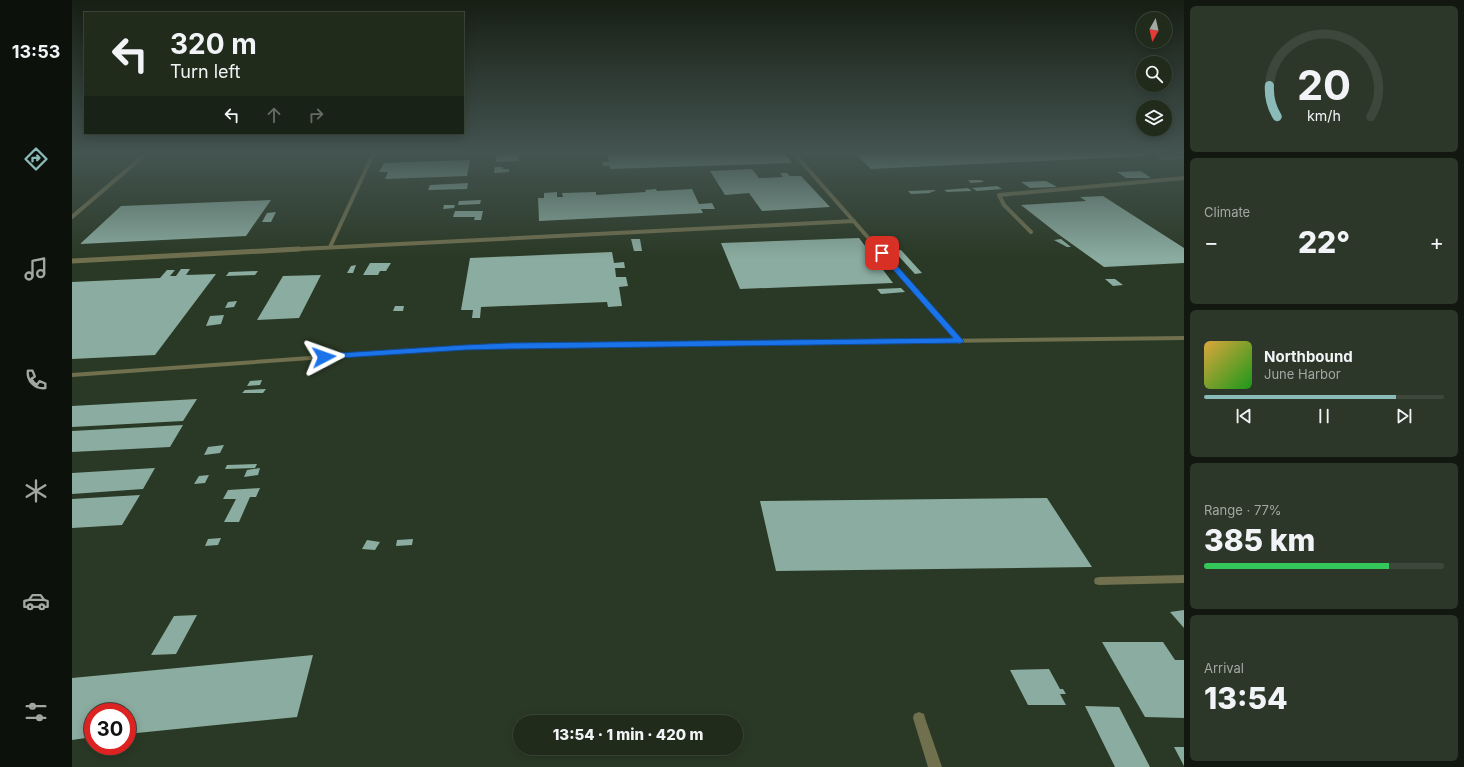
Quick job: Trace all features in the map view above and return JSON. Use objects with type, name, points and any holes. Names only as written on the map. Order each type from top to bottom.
[{"type":"street","points":[[72,375],[465,347],[1184,338]]},
{"type":"street","points":[[1099,581],[1184,579]]},
{"type":"street","points":[[919,718],[935,767]]},
{"type":"lane","points":[[72,217],[106,188]]},
{"type":"lane","points":[[330,247],[357,188]]},
{"type":"lane","points":[[825,188],[959,341]]},
{"type":"lane","points":[[1031,232],[1004,205],[999,195],[1077,188]]},
{"type":"lane","points":[[72,261],[854,221]]},
{"type":"building","points":[[429,188],[467,188],[467,189],[428,190]]},
{"type":"building","points":[[720,188],[812,188],[830,207],[762,211],[749,193],[725,195]]},
{"type":"building","points":[[968,188],[972,191],[947,192],[944,190]]},
{"type":"building","points":[[972,188],[1000,188],[1002,189],[977,191]]},
{"type":"building","points":[[656,189],[657,191],[692,189],[699,204],[712,203],[715,209],[701,209],[703,213],[539,221],[538,198],[544,198],[544,193],[557,192],[557,197],[563,197],[562,193],[596,192],[596,195],[646,192],[645,190]]},
{"type":"building","points":[[908,191],[936,191],[930,192],[931,193],[911,194]]},
{"type":"building","points":[[1103,196],[1184,248],[1184,263],[1104,267],[1021,205],[1086,201],[1080,197]]},
{"type":"building","points":[[271,200],[246,236],[80,244],[121,206]]},
{"type":"building","points":[[481,200],[480,204],[458,205],[459,201]]},
{"type":"building","points":[[444,205],[455,205],[454,208],[443,209]]},
{"type":"building","points":[[455,211],[483,211],[481,220],[474,220],[475,217],[453,217]]},
{"type":"building","points":[[276,212],[271,222],[262,222],[267,213]]},
{"type":"building","points":[[859,238],[893,283],[740,289],[721,243]]},
{"type":"building","points":[[631,239],[640,239],[642,251],[634,251]]},
{"type":"building","points":[[1061,239],[1071,247],[1067,247],[1054,240]]},
{"type":"building","points":[[901,250],[922,273],[915,274],[894,251]]},
{"type":"building","points":[[612,252],[614,263],[624,262],[625,268],[615,268],[616,277],[626,277],[628,286],[619,287],[622,306],[608,307],[607,302],[481,307],[480,318],[472,318],[473,310],[461,310],[470,258]]},
{"type":"building","points":[[370,263],[391,263],[386,271],[380,271],[378,275],[363,275]]},
{"type":"building","points":[[356,265],[353,273],[347,273],[351,266]]},
{"type":"building","points":[[181,269],[190,269],[186,275],[216,274],[155,355],[72,359],[72,282],[160,278],[167,270],[175,270],[170,276],[176,276]]},
{"type":"building","points":[[258,271],[255,275],[226,276],[229,272]]},
{"type":"building","points":[[321,275],[299,318],[257,320],[283,276]]},
{"type":"building","points":[[1105,279],[1115,279],[1123,285],[1113,286]]},
{"type":"building","points":[[901,288],[905,292],[881,294],[877,289]]},
{"type":"building","points":[[237,301],[234,307],[225,308],[228,302]]},
{"type":"building","points":[[395,306],[404,306],[403,311],[393,311]]},
{"type":"building","points":[[224,315],[221,324],[206,326],[210,316]]},
{"type":"building","points":[[262,380],[260,385],[247,386],[250,381]]},
{"type":"building","points":[[266,389],[263,393],[242,393],[245,390]]},
{"type":"building","points":[[197,399],[183,421],[72,427],[72,406]]},
{"type":"building","points":[[183,425],[170,447],[72,452],[72,431]]},
{"type":"building","points":[[224,445],[220,453],[204,455],[208,447]]},
{"type":"building","points":[[257,464],[255,468],[225,469],[227,465]]},
{"type":"building","points":[[155,468],[143,489],[72,494],[72,473]]},
{"type":"building","points":[[260,468],[258,475],[244,477],[247,470]]},
{"type":"building","points":[[209,475],[205,483],[194,484],[199,476]]},
{"type":"building","points":[[260,488],[256,497],[250,497],[239,522],[224,522],[236,499],[223,499],[228,490]]},
{"type":"building","points":[[140,495],[122,525],[72,528],[72,499]]},
{"type":"building","points":[[1047,498],[1092,567],[776,571],[760,501]]},
{"type":"building","points":[[221,538],[218,545],[205,546],[208,539]]},
{"type":"building","points":[[413,539],[412,545],[396,546],[397,540]]},
{"type":"building","points":[[367,540],[380,542],[375,550],[362,549]]},
{"type":"building","points":[[1184,610],[1184,628],[1170,612]]},
{"type":"building","points":[[197,615],[176,654],[151,655],[174,616]]},
{"type":"building","points":[[1102,642],[1163,642],[1175,660],[1184,660],[1184,718],[1145,717]]},
{"type":"building","points":[[313,655],[297,717],[136,733],[136,703],[84,703],[84,738],[72,740],[72,678]]},
{"type":"building","points":[[1049,669],[1060,689],[1063,689],[1066,694],[1060,694],[1066,705],[1028,705],[1010,670]]},
{"type":"building","points":[[1085,706],[1119,707],[1150,767],[1115,767]]},
{"type":"building","points":[[1174,747],[1184,747],[1184,766]]},
{"type":"route","points":[[324,357],[465,347],[959,341],[882,253]]}]
